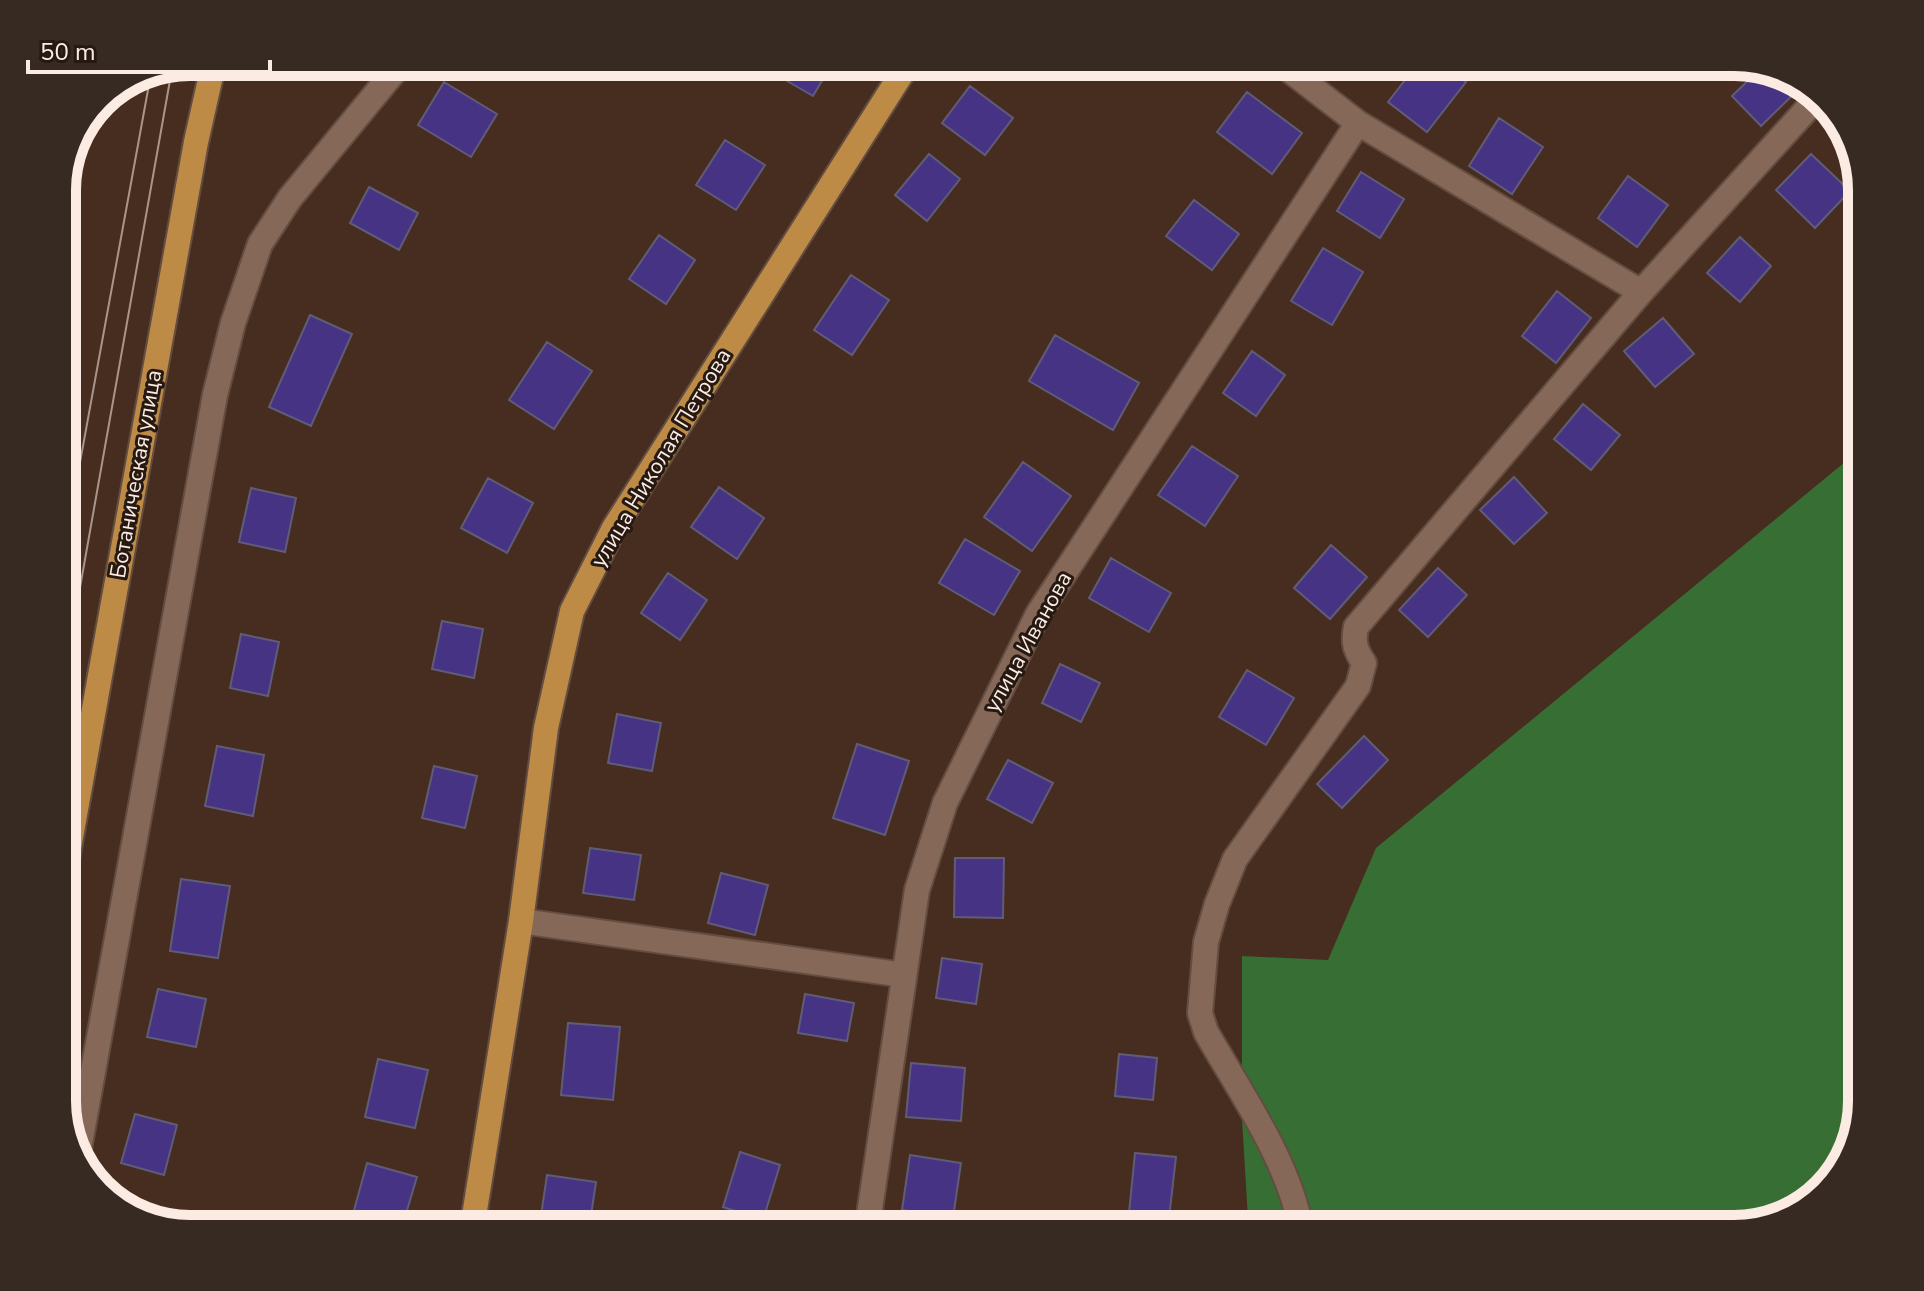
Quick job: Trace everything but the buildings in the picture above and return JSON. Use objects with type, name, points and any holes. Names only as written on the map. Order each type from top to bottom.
[{"type":"main road","name":"Ботаническая улица","points":[[76,766],[211,76]]},
{"type":"main road","name":"улица Николая Петрова","points":[[474,1215],[521,921],[546,728],[572,611],[614,528],[900,76]]},
{"type":"street","points":[[81,1135],[215,395],[233,323],[260,244],[290,198],[390,76]]},
{"type":"street","points":[[1297,76],[1358,123],[1641,292]]},
{"type":"street","points":[[1298,1215],[1274,1153],[1206,1032],[1200,1013],[1206,942],[1235,859],[1358,686],[1364,663],[1353,640],[1356,627],[1641,292],[1810,105]]},
{"type":"street","name":"улица Иванова","points":[[869,1215],[917,890],[945,803],[1038,614],[1358,123]]},
{"type":"street","points":[[521,921],[904,975]]},
{"type":"green space","points":[[1848,460],[1848,1101],[1842,1138],[1829,1164],[1815,1182],[1778,1206],[1734,1215],[1248,1215],[1242,1119],[1242,956],[1328,960],[1376,848]]},
{"type":"tram line","points":[[76,610],[170,78]]},
{"type":"tram line","points":[[76,484],[149,84]]}]
